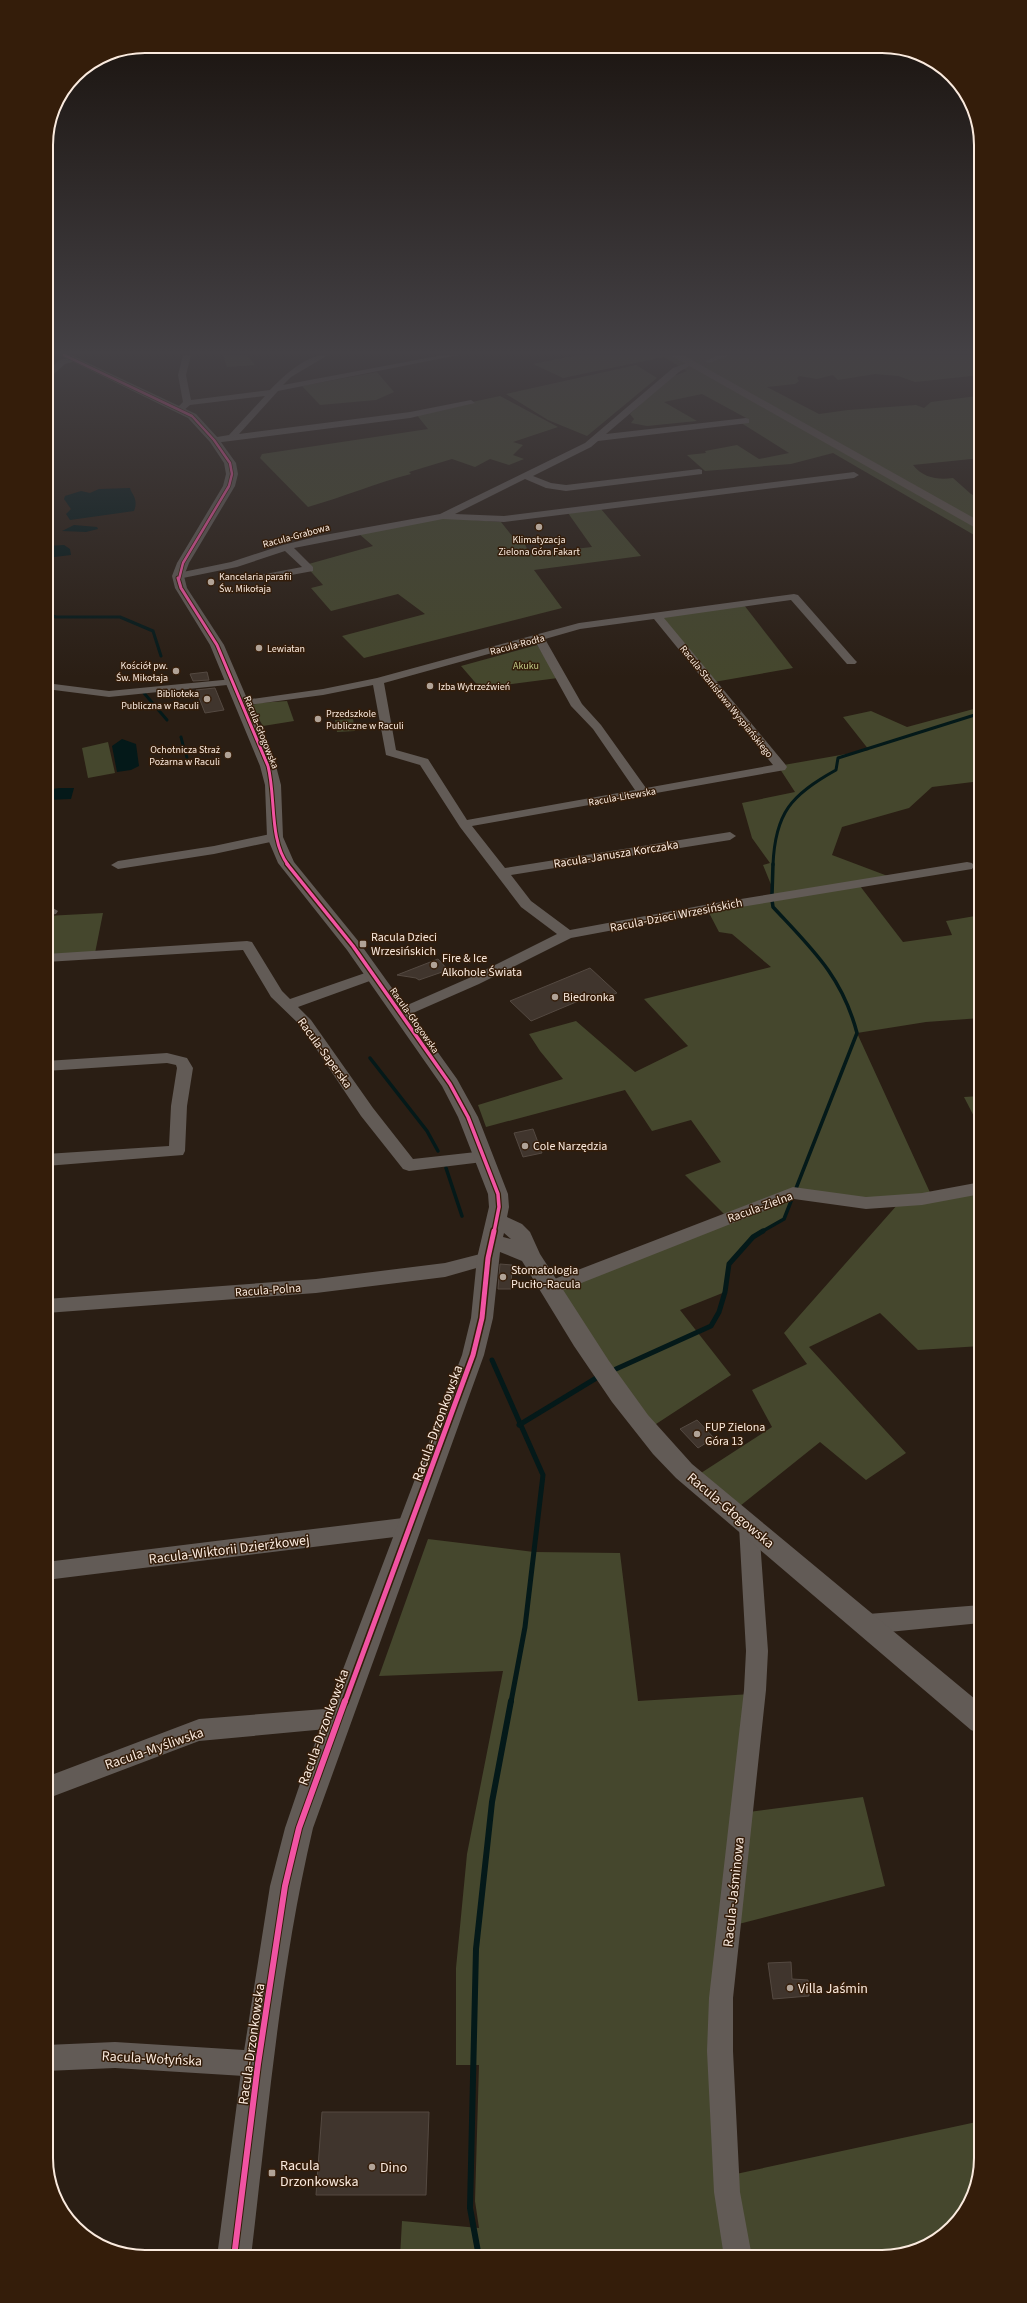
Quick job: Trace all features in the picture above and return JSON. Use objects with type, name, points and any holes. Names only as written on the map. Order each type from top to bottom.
[{"type":"highway","points":[[867,462],[974,523]]},
{"type":"highway","points":[[880,462],[974,512]]},
{"type":"street","points":[[178,576],[184,560],[220,503],[231,480],[230,462]]},
{"type":"street","name":"Racula-Grabowa","points":[[178,576],[233,565],[287,547],[350,532],[443,516],[552,462]]},
{"type":"street","points":[[526,476],[550,486],[566,488],[700,472]]},
{"type":"street","points":[[443,516],[504,519],[854,476]]},
{"type":"street","points":[[264,577],[309,569],[287,547]]},
{"type":"street","name":"Racula-Głogowska","points":[[178,576],[181,588],[208,627],[233,682],[271,775],[275,838],[286,863],[374,975],[459,1099],[485,1157],[498,1194],[499,1207],[492,1240],[517,1248],[530,1255],[588,1351],[654,1441],[684,1471],[868,1624],[974,1715]]},
{"type":"street","name":"Racula-Rodła","points":[[241,703],[323,692],[378,681],[579,626],[794,597],[851,662]]},
{"type":"street","name":"Racula-Stanisława Wyspiańskiego","points":[[656,616],[781,767]]},
{"type":"street","points":[[539,638],[577,706],[597,727],[643,792]]},
{"type":"street","points":[[378,681],[390,752],[424,762],[464,824],[526,904],[567,936]]},
{"type":"street","points":[[53,687],[109,694],[233,682]]},
{"type":"street","name":"Racula-Litewska","points":[[464,824],[781,767]]},
{"type":"street","name":"Racula-Janusza Korczaka","points":[[502,873],[730,836]]},
{"type":"street","points":[[118,865],[214,850],[275,838]]},
{"type":"street","name":"Racula-Dzieci Wrzesińskich","points":[[401,1013],[474,981],[567,936],[710,908],[967,866]]},
{"type":"street","name":"Racula-Saperska","points":[[53,958],[246,944],[249,946],[276,994],[306,1023],[367,1112],[408,1165],[485,1157]]},
{"type":"street","points":[[288,1005],[374,975]]},
{"type":"street","points":[[53,1066],[168,1058],[182,1062],[186,1068],[179,1106],[177,1151],[53,1160]]},
{"type":"street","name":"Racula-Zielna","points":[[550,1288],[798,1194],[866,1203],[922,1199],[974,1189]]},
{"type":"street","name":"Racula-Polna","points":[[53,1305],[316,1286],[445,1270],[492,1240]]},
{"type":"street","name":"Racula-Drzonkowska","points":[[235,2250],[258,2064],[285,1886],[299,1828],[337,1718],[411,1526],[473,1355],[482,1318],[492,1240]]},
{"type":"street","name":"Racula-Wiktorii Dzierżkowej","points":[[53,1570],[411,1526]]},
{"type":"street","name":"Racula-Jaśminowa","points":[[737,2250],[727,2192],[720,2051],[721,1998],[755,1690],[757,1651],[749,1526]]},
{"type":"street","points":[[868,1624],[974,1615]]},
{"type":"street","name":"Racula-Myśliwska","points":[[53,1785],[199,1730],[337,1718]]},
{"type":"street","name":"Racula-Wołyńska","points":[[53,2058],[115,2055],[258,2064]]},
{"type":"green space","points":[[264,462],[441,462],[409,472],[411,474],[308,507]]},
{"type":"green space","points":[[462,462],[483,462],[475,467]]},
{"type":"green space","points":[[501,462],[515,462],[509,465]]},
{"type":"green space","points":[[695,462],[797,462],[791,464],[705,471]]},
{"type":"green space","points":[[849,462],[938,462],[913,465],[921,473],[931,477],[942,479],[953,478],[974,496],[974,535]]},
{"type":"green space","points":[[601,509],[641,556],[534,570],[562,608],[364,658],[342,636],[425,614],[398,594],[331,611],[311,588],[323,585],[305,565],[373,546],[358,533],[444,518],[501,522],[517,542],[523,541],[530,554],[592,547],[568,513]]},
{"type":"green space","points":[[744,605],[793,668],[714,682],[664,621],[663,616]]},
{"type":"green space","name":"Akuku","points":[[537,645],[558,678],[480,688],[461,666]]},
{"type":"green space","points":[[287,701],[294,721],[263,726],[251,706],[258,703]]},
{"type":"green space","points":[[974,709],[974,782],[932,787],[909,808],[842,827],[832,855],[893,878],[860,886],[903,942],[952,935],[946,921],[974,916],[974,1019],[926,1022],[857,1033],[933,1199],[974,1192],[974,1346],[918,1350],[880,1313],[809,1347],[906,1453],[866,1480],[820,1442],[740,1506],[701,1473],[772,1427],[752,1390],[807,1364],[784,1333],[898,1204],[795,1194],[784,1219],[753,1237],[729,1264],[725,1292],[680,1310],[731,1375],[653,1426],[624,1390],[561,1289],[732,1222],[685,1175],[721,1162],[691,1120],[652,1131],[625,1090],[486,1127],[478,1105],[563,1079],[540,1051],[529,1034],[576,1021],[635,1072],[688,1046],[644,999],[771,967],[732,934],[719,932],[707,909],[772,898],[772,887],[763,865],[770,863],[752,838],[742,803],[795,792],[778,766],[869,750],[843,717],[871,711],[907,727]]},
{"type":"green space","points":[[353,719],[355,731],[337,732],[335,720]]},
{"type":"green space","points":[[108,742],[115,773],[88,778],[82,748]]},
{"type":"green space","points":[[103,913],[95,953],[53,956],[53,916]]},
{"type":"green space","points":[[974,1096],[974,1116],[964,1097]]},
{"type":"green space","points":[[428,1539],[534,1552],[620,1553],[638,1701],[751,1694],[741,1813],[863,1797],[885,1886],[727,1927],[722,2177],[974,2123],[974,2158],[971,2182],[962,2204],[947,2223],[923,2241],[888,2250],[400,2250],[402,2221],[479,2228],[475,2201],[479,2065],[456,2065],[456,1968],[467,1854],[503,1671],[379,1676]]},
{"type":"shaded area","points":[[130,488],[136,503],[134,511],[70,520],[66,514],[71,509],[64,499],[65,496],[81,491],[90,493],[99,489]]},
{"type":"shaded area","points":[[74,525],[97,527],[98,529],[86,532],[62,531]]},
{"type":"shaded area","points":[[64,545],[70,549],[71,555],[53,557],[53,546]]},
{"type":"shaded area","points":[[122,739],[136,744],[139,766],[131,770],[117,772],[112,746]]},
{"type":"shaded area","points":[[74,788],[71,799],[53,800],[53,789]]},
{"type":"building","points":[[207,672],[209,680],[193,681],[190,674]]},
{"type":"building","name":"Biblioteka Publiczna w Raculi","points":[[215,688],[224,710],[205,713],[196,690]]},
{"type":"building","name":"Fire & Ice Alkohole Świata","points":[[438,959],[448,970],[419,980],[416,978],[397,975]]},
{"type":"building","name":"Biedronka","points":[[590,968],[617,993],[601,999],[595,994],[531,1021],[510,1001]]},
{"type":"building","name":"Cole Narzędzia","points":[[533,1129],[542,1153],[523,1157],[514,1133]]},
{"type":"building","name":"Stomatologia Puciło-Racula","points":[[500,1264],[512,1265],[511,1289],[498,1289]]},
{"type":"building","name":"FUP Zielona Góra 13","points":[[697,1420],[714,1438],[698,1448],[680,1429]]},
{"type":"building","name":"Villa Jaśmin","points":[[791,1962],[792,1979],[808,1980],[809,1996],[773,1999],[768,1963]]},
{"type":"building","name":"Dino","points":[[322,2112],[429,2112],[426,2195],[316,2195]]},
{"type":"waterway","points":[[53,616],[120,617],[153,631],[161,656]]},
{"type":"waterway","points":[[144,693],[167,720]]},
{"type":"waterway","points":[[773,865],[777,832],[788,807],[807,788],[836,770],[838,758],[974,715]]},
{"type":"waterway","points":[[181,737],[183,745]]},
{"type":"waterway","points":[[185,750],[187,758]]},
{"type":"waterway","points":[[772,895],[773,864]]},
{"type":"waterway","points":[[761,1232],[784,1219],[857,1033],[851,1013],[834,979],[813,950],[773,907],[772,900]]},
{"type":"waterway","points":[[370,1058],[427,1131],[438,1151]]},
{"type":"waterway","points":[[446,1168],[462,1216]]},
{"type":"waterway","points":[[616,1369],[711,1326],[719,1312],[725,1292],[729,1264],[753,1237],[763,1231]]},
{"type":"waterway","points":[[492,1360],[520,1424]]},
{"type":"waterway","points":[[520,1424],[598,1377]]},
{"type":"waterway","points":[[511,1702],[525,1627],[543,1475],[520,1424]]},
{"type":"waterway","points":[[478,2250],[470,2208],[476,1949],[492,1802],[511,1701]]},
{"type":"cycle path","points":[[230,462],[232,474],[229,486],[183,563],[178,576],[181,588],[217,645],[268,766],[273,785],[275,837],[286,863],[353,946],[450,1084],[468,1117],[498,1194],[499,1207],[488,1258],[482,1318],[473,1355],[411,1526],[317,1775],[299,1828],[285,1886],[258,2064],[235,2250]]},
{"type":"place","name":"Klimatyzacja Zielona Góra Fakart","points":[[539,527]]},
{"type":"place","name":"Kancelaria parafii Św. Mikołaja","points":[[211,582]]},
{"type":"place","name":"Lewiatan","points":[[259,648]]},
{"type":"place","name":"Kościół pw. Św. Mikołaja","points":[[176,671]]},
{"type":"place","name":"Izba Wytrzeźwień","points":[[430,686]]},
{"type":"place","name":"Biblioteka Publiczna w Raculi","points":[[207,699]]},
{"type":"place","name":"Przedszkole Publiczne w Raculi","points":[[318,719]]},
{"type":"place","name":"Ochotnicza Straż Pożarna w Raculi","points":[[228,755]]},
{"type":"place","name":"Racula Dzieci Wrzesińskich","points":[[363,944]]},
{"type":"place","name":"Fire & Ice Alkohole Świata","points":[[434,965]]},
{"type":"place","name":"Biedronka","points":[[555,997]]},
{"type":"place","name":"Cole Narzędzia","points":[[525,1146]]},
{"type":"place","name":"Stomatologia Puciło-Racula","points":[[503,1277]]},
{"type":"place","name":"FUP Zielona Góra 13","points":[[697,1434]]},
{"type":"place","name":"Villa Jaśmin","points":[[790,1988]]},
{"type":"place","name":"Dino","points":[[372,2167]]},
{"type":"place","name":"Racula Drzonkowska","points":[[272,2173]]}]
